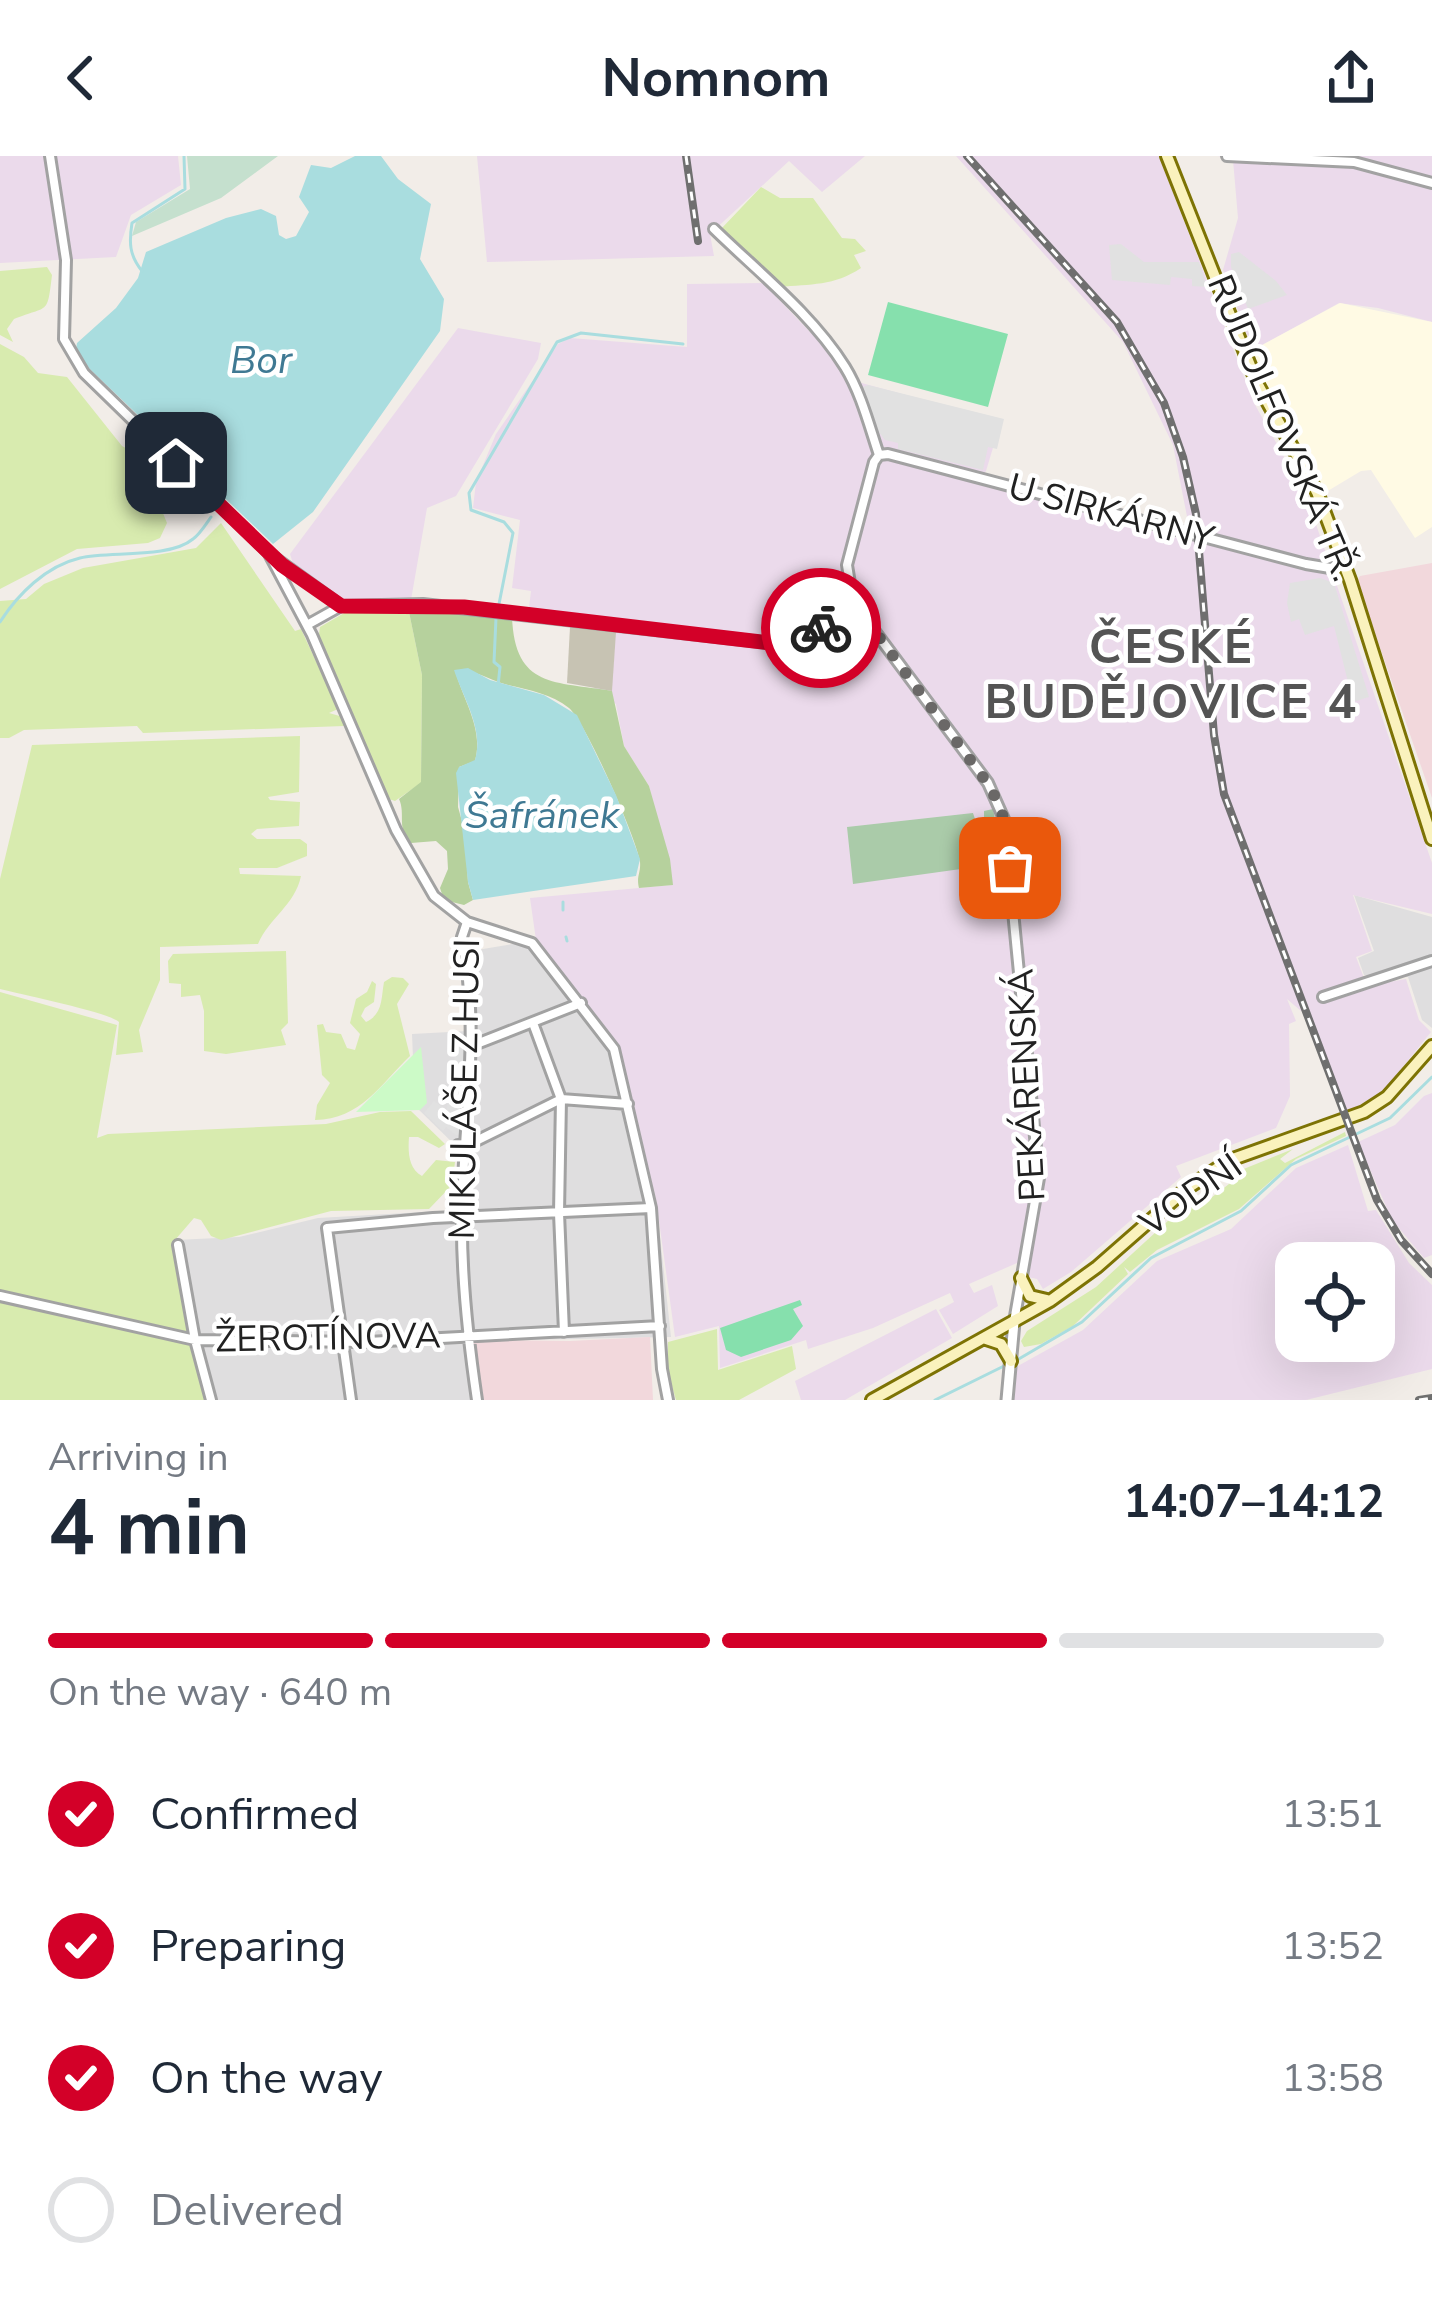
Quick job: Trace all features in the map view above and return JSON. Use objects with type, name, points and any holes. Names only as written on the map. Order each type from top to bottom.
[{"type":"main road","name":"RUDOLFOVSKÁ TŘ.","points":[[1170,157],[1257,383],[1317,492],[1432,839]]},
{"type":"main road","name":"VODNÍ","points":[[872,1400],[1050,1301],[1230,1160],[1364,1112],[1387,1096],[1432,1046]]},
{"type":"main road","points":[[1021,1278],[1033,1298],[1050,1301]]},
{"type":"main road","points":[[986,1339],[998,1341],[1010,1359]]},
{"type":"street","points":[[50,156],[64,231],[67,288],[63,324],[71,356],[268,552],[341,606]]},
{"type":"street","points":[[1227,156],[1369,164],[1432,183]]},
{"type":"street","points":[[307,626],[341,606],[464,607],[787,645],[827,625],[853,602],[848,565],[879,455],[864,406],[846,368],[817,330],[714,230]]},
{"type":"street","name":"U SIRKÁRNY","points":[[879,455],[1316,566],[1344,564]]},
{"type":"street","points":[[268,552],[307,626],[396,830],[434,896],[467,922],[532,943],[614,1049],[651,1208],[668,1400]]},
{"type":"street","name":"PEKÁRENSKÁ","points":[[853,602],[988,783],[1004,819],[1039,1178],[1014,1322],[1007,1400]]},
{"type":"street","name":"MIKULÁŠE Z HUSI","points":[[467,922],[462,937],[474,1046],[463,1145],[462,1217],[467,1336],[477,1400]]},
{"type":"street","points":[[1323,997],[1432,961]]},
{"type":"street","points":[[474,1046],[580,1004]]},
{"type":"street","points":[[533,1024],[561,1099],[559,1213],[565,1331]]},
{"type":"street","points":[[463,1145],[561,1099],[628,1104]]},
{"type":"street","points":[[351,1400],[326,1228],[651,1208]]},
{"type":"street","points":[[178,1245],[195,1340],[212,1400]]},
{"type":"street","name":"ŽEROTÍNOVA","points":[[0,1296],[195,1340],[341,1341],[660,1326]]},
{"type":"shaded area","points":[[0,156],[178,156],[181,185],[131,215],[116,257],[0,263]]},
{"type":"shaded area","points":[[477,156],[865,156],[822,192],[789,161],[710,234],[714,256],[487,262]]},
{"type":"shaded area","points":[[956,156],[1159,156],[1254,403],[1307,498],[1432,863],[1432,914],[1353,895],[1372,951],[1356,957],[1367,986],[1406,979],[1419,1020],[1431,1032],[1381,1094],[1347,1113],[1308,1010],[1301,1011],[1287,999],[1296,1021],[1289,1024],[1290,1096],[1276,1128],[1176,1166],[1181,1177],[1071,1272],[1043,1289],[1037,1279],[1028,1277],[1030,1265],[1017,1263],[969,1284],[974,1293],[992,1285],[998,1306],[953,1334],[939,1310],[954,1302],[950,1293],[873,1328],[808,1349],[806,1340],[720,1368],[719,1326],[675,1337],[656,1199],[618,1046],[536,940],[530,898],[672,885],[649,786],[624,746],[616,704],[594,692],[602,617],[529,608],[531,591],[512,588],[520,520],[473,508],[476,482],[496,434],[558,344],[570,338],[687,347],[687,284],[763,283],[858,382],[1001,421],[986,471],[977,482],[1192,542],[1173,445],[1123,342]]},
{"type":"shaded area","points":[[1218,156],[1432,156],[1432,322],[1339,303],[1253,350],[1223,270],[1238,218],[1233,160]]},
{"type":"shaded area","points":[[1121,244],[1144,262],[1199,262],[1207,287],[1192,286],[1192,279],[1171,277],[1170,285],[1112,280],[1109,245]]},
{"type":"shaded area","points":[[1239,252],[1287,295],[1248,309],[1231,267],[1231,254]]},
{"type":"shaded area","points":[[1340,303],[1432,322],[1432,527],[1415,538],[1371,470],[1326,492],[1264,383],[1253,350]]},
{"type":"shaded area","points":[[458,328],[541,343],[538,359],[456,496],[427,508],[411,600],[343,602],[295,570],[290,554]]},
{"type":"shaded area","points":[[863,387],[1004,419],[997,449],[988,447],[983,470],[898,449],[898,443],[885,440],[878,431]]},
{"type":"shaded area","points":[[1432,563],[1432,798],[1357,581],[1360,576]]},
{"type":"shaded area","points":[[1320,578],[1334,583],[1369,697],[1352,698],[1334,626],[1305,635],[1299,619],[1291,622],[1290,583]]},
{"type":"shaded area","points":[[570,627],[616,632],[612,691],[567,683]]},
{"type":"shaded area","points":[[1354,895],[1432,917],[1432,1028],[1422,1020],[1408,977],[1364,975],[1358,958],[1374,951]]},
{"type":"shaded area","points":[[536,940],[618,1046],[656,1199],[671,1337],[473,1341],[481,1400],[213,1400],[175,1240],[239,1237],[318,1218],[458,1210],[462,1152],[415,1106],[412,1034],[468,1031],[459,953]]},
{"type":"shaded area","points":[[455,1046],[468,1047],[461,1134],[456,1135],[446,1127],[443,1131],[424,1113],[434,1101],[447,1110],[448,1088],[454,1086]]},
{"type":"shaded area","points":[[1432,1093],[1432,1255],[1424,1258],[1392,1220],[1358,1142],[1395,1125]]},
{"type":"shaded area","points":[[1348,1145],[1368,1211],[1376,1210],[1409,1263],[1432,1285],[1432,1369],[1306,1400],[1014,1400],[1016,1367],[1083,1330],[1157,1261],[1231,1229],[1296,1168]]},
{"type":"shaded area","points":[[936,1309],[952,1338],[845,1400],[801,1400],[795,1381]]},
{"type":"shaded area","points":[[650,1337],[653,1400],[481,1400],[472,1340]]},
{"type":"green space","points":[[187,156],[278,156],[221,198],[132,236],[136,222],[190,189]]},
{"type":"green space","points":[[761,187],[780,198],[813,198],[842,238],[855,239],[866,251],[854,255],[861,268],[832,281],[779,287],[721,229]]},
{"type":"green space","points":[[47,267],[52,275],[47,303],[14,319],[7,329],[13,342],[0,335],[0,271]]},
{"type":"green space","points":[[888,302],[1008,334],[988,407],[868,375]]},
{"type":"green space","points":[[0,344],[24,357],[38,373],[67,377],[122,446],[160,466],[158,501],[167,523],[160,538],[77,549],[0,589]]},
{"type":"green space","points":[[221,523],[295,631],[301,629],[338,709],[329,713],[343,717],[344,726],[143,733],[137,726],[24,730],[0,738],[0,601],[26,599],[44,584],[83,568],[196,548]]},
{"type":"green space","points":[[413,608],[512,617],[521,658],[530,669],[556,682],[612,691],[624,746],[649,786],[673,885],[639,888],[640,862],[630,831],[598,757],[569,708],[540,693],[455,670],[477,738],[475,761],[459,767],[458,807],[473,900],[464,905],[444,900],[440,888],[448,869],[447,851],[436,841],[411,843],[404,832],[399,799],[421,782],[422,675],[409,612]]},
{"type":"green space","points":[[346,612],[409,612],[422,675],[421,783],[395,801],[389,799],[318,641],[320,627]]},
{"type":"green space","points":[[300,736],[299,792],[268,797],[300,802],[299,826],[257,829],[251,834],[257,839],[300,839],[307,844],[307,856],[277,868],[239,868],[240,874],[301,876],[298,886],[258,944],[160,947],[160,980],[139,1030],[143,1052],[116,1055],[119,1022],[112,1018],[0,989],[0,879],[32,745]]},
{"type":"green space","points":[[993,809],[1004,863],[853,884],[847,827],[973,813],[975,819],[984,818],[984,811]]},
{"type":"green space","points":[[286,951],[288,1023],[281,1030],[286,1045],[226,1054],[204,1051],[200,995],[181,997],[181,984],[169,983],[168,961],[173,954]]},
{"type":"green space","points":[[392,977],[409,984],[397,1004],[410,1056],[357,1107],[315,1120],[317,1105],[330,1083],[322,1075],[317,1025],[341,1034],[347,1048],[355,1050],[360,1034],[350,1023],[356,999],[372,981],[376,984],[374,1002],[361,1016],[366,1022],[372,1019],[384,982]]},
{"type":"green space","points":[[0,992],[117,1025],[97,1138],[326,1124],[380,1112],[411,1111],[445,1144],[439,1148],[409,1137],[414,1168],[422,1176],[436,1160],[455,1162],[452,1185],[429,1209],[331,1211],[221,1240],[194,1218],[175,1240],[213,1400],[0,1400]]},
{"type":"green space","points":[[421,1047],[427,1103],[420,1110],[356,1112]]},
{"type":"green space","points":[[1345,1132],[1346,1136],[1296,1159],[1239,1209],[1157,1250],[1130,1272],[1124,1267],[1128,1274],[1073,1326],[1041,1344],[1024,1347],[1021,1341],[1027,1331],[1096,1287],[1191,1201],[1198,1208],[1229,1184],[1224,1177],[1293,1149],[1280,1159],[1285,1163]]},
{"type":"green space","points":[[800,1300],[802,1305],[793,1309],[803,1326],[791,1340],[741,1357],[726,1350],[720,1328]]},
{"type":"green space","points":[[717,1329],[718,1370],[792,1346],[796,1369],[739,1400],[676,1400],[668,1372],[668,1342]]},
{"type":"water","name":"Bor","points":[[355,156],[381,156],[398,179],[431,204],[420,259],[444,299],[440,331],[313,512],[273,544],[75,355],[77,343],[116,308],[138,278],[146,252],[226,218],[261,209],[276,216],[279,235],[296,236],[309,212],[299,197],[311,165],[331,168]]},
{"type":"water","name":"Šafránek","points":[[468,668],[490,680],[544,695],[577,715],[616,795],[640,859],[636,876],[473,900],[456,773],[475,760],[477,748],[475,726],[454,670]]},
{"type":"waterway","points":[[142,271],[131,248],[132,223],[185,189],[184,156]]},
{"type":"waterway","points":[[499,604],[513,533],[504,522],[471,510],[469,493],[557,342],[581,333],[683,344]]},
{"type":"waterway","points":[[0,622],[24,592],[56,567],[80,558],[182,545],[196,537],[211,517]]},
{"type":"waterway","points":[[496,618],[498,686]]},
{"type":"waterway","points":[[563,902],[563,910]]},
{"type":"waterway","points":[[566,937],[567,941]]},
{"type":"waterway","points":[[1017,1360],[1082,1322],[1151,1258],[1241,1211],[1291,1165],[1390,1118],[1432,1077]]},
{"type":"waterway","points":[[935,1400],[1008,1364]]},
{"type":"railway","points":[[686,156],[698,241]]},
{"type":"railway","points":[[967,156],[1117,322],[1164,403],[1196,514],[1214,735],[1224,794],[1377,1200],[1401,1240],[1432,1274]]},
{"type":"railway","points":[[1419,1400],[1432,1398]]},
{"type":"way so far","points":[[821,628],[853,602],[991,788],[1004,819],[1010,868]]},
{"type":"district","name":"ČESKÉ BUDĚJOVICE 4","points":[[1172,674]]},
{"type":"route","points":[[176,463],[282,565],[341,606],[464,607],[759,644],[787,645],[821,628]]}]
